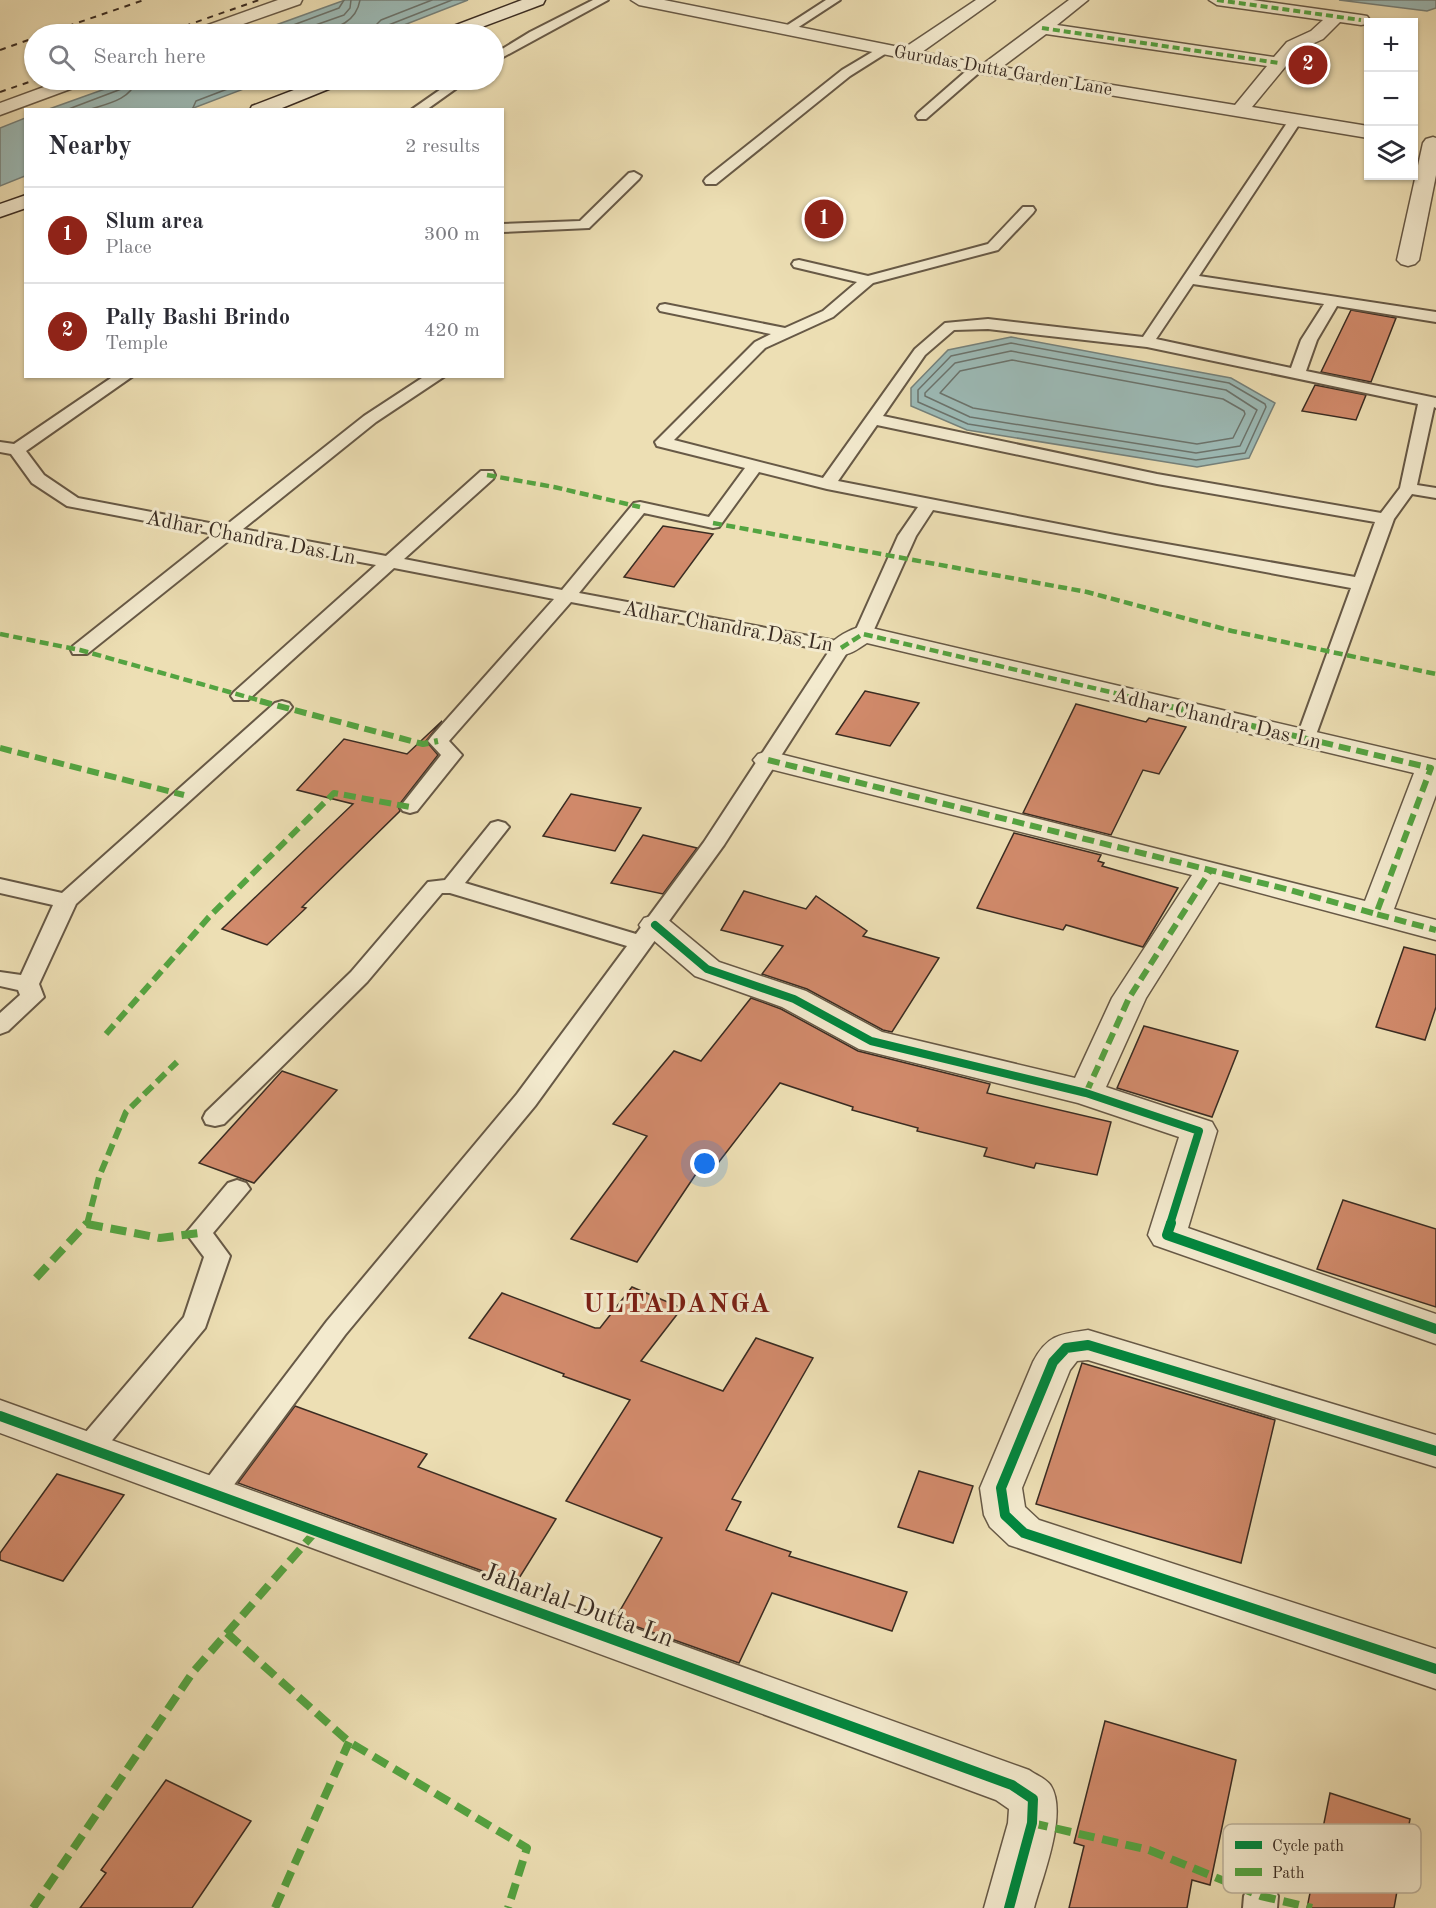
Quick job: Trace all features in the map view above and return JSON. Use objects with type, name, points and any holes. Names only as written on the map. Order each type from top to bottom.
[{"type":"street","points":[[228,24],[294,0]]},
{"type":"street","points":[[475,24],[537,0]]},
{"type":"street","name":"Gurudas Dutta Garden Lane","points":[[639,0],[982,69],[1364,131]]},
{"type":"street","points":[[907,54],[987,0]]},
{"type":"street","points":[[982,69],[1080,0]]},
{"type":"street","points":[[1217,0],[1361,21]]},
{"type":"street","points":[[1239,111],[1293,46],[1317,36],[1335,17]]},
{"type":"street","points":[[1042,28],[1279,63]]},
{"type":"street","points":[[0,109],[51,90]]},
{"type":"street","points":[[264,108],[310,90]]},
{"type":"street","points":[[1408,260],[1427,142]]},
{"type":"street","points":[[0,211],[24,202]]},
{"type":"street","name":"Adhar Chandra Das Ln","points":[[852,641],[1431,768],[1376,914]]},
{"type":"street","points":[[768,760],[1210,872],[1290,890],[1436,930]]},
{"type":"street","points":[[1086,1093],[1129,998],[1210,872]]},
{"type":"street","points":[[648,934],[706,969],[794,999],[871,1041],[1086,1093],[1199,1131],[1167,1235],[1436,1329]]},
{"type":"street","points":[[1436,1451],[1088,1346],[1066,1348],[1053,1362],[1001,1488],[1005,1515],[1024,1533],[1436,1669]]},
{"type":"street","name":"Jaharlal Dutta Ln","points":[[0,1416],[1012,1785],[1033,1799],[1032,1823],[1009,1908]]},
{"type":"lane","points":[[504,53],[534,34],[602,0]]},
{"type":"lane","points":[[787,30],[834,0]]},
{"type":"lane","points":[[711,181],[846,73],[884,49]]},
{"type":"lane","points":[[922,116],[982,69]]},
{"type":"lane","points":[[420,108],[447,90]]},
{"type":"lane","points":[[1147,342],[1296,120]]},
{"type":"lane","points":[[504,228],[584,225],[634,176]]},
{"type":"lane","points":[[1028,210],[993,247],[868,280],[828,314],[759,345],[663,442],[827,484],[1362,584]]},
{"type":"lane","points":[[799,264],[868,280]]},
{"type":"lane","points":[[1189,279],[1436,317]]},
{"type":"lane","points":[[1298,374],[1309,340],[1333,301]]},
{"type":"lane","points":[[665,308],[787,333]]},
{"type":"lane","points":[[827,484],[920,352],[950,326],[988,324],[1147,342],[1432,402],[1408,488],[1385,519],[1306,739]]},
{"type":"lane","points":[[8,449],[122,378]]},
{"type":"lane","points":[[80,650],[370,419],[434,378]]},
{"type":"lane","points":[[873,419],[1157,479],[1385,519]]},
{"type":"lane","name":"Adhar Chandra Das Ln","points":[[8,449],[38,479],[73,502],[566,597],[852,641]]},
{"type":"lane","points":[[410,807],[452,755],[438,741],[566,597],[640,507],[713,524],[755,466]]},
{"type":"lane","points":[[241,696],[487,475]]},
{"type":"lane","points":[[1408,488],[1436,493]]},
{"type":"lane","points":[[212,1493],[336,1328],[526,1100],[713,845],[768,760],[852,641],[907,536],[928,504]]},
{"type":"lane","points":[[0,1026],[32,997],[28,984],[66,901],[282,707]]},
{"type":"lane","points":[[451,886],[498,827]]},
{"type":"lane","points":[[0,886],[66,901]]},
{"type":"lane","points":[[215,1118],[359,977],[436,887],[451,886],[648,934]]},
{"type":"lane","points":[[0,979],[28,984]]},
{"type":"lane","points":[[89,1448],[196,1321],[217,1256],[199,1233],[237,1189]]},
{"type":"water","points":[[345,0],[468,0],[407,24],[279,24]]},
{"type":"water","points":[[1339,0],[1436,0],[1436,8],[1427,11]]},
{"type":"water","points":[[102,90],[241,90],[194,108],[52,108]]},
{"type":"water","points":[[24,118],[24,176],[0,186],[0,128]]},
{"type":"water","points":[[1011,337],[1231,378],[1275,403],[1249,458],[1197,467],[967,430],[911,406],[911,388],[948,350]]},
{"type":"building","points":[[1351,310],[1396,318],[1371,382],[1321,372]]},
{"type":"building","points":[[1315,385],[1366,395],[1356,420],[1302,411]]},
{"type":"building","points":[[663,526],[713,534],[674,587],[624,577]]},
{"type":"building","points":[[865,691],[919,703],[890,746],[836,734]]},
{"type":"building","points":[[1076,704],[1146,722],[1149,718],[1186,727],[1159,774],[1143,770],[1111,835],[1023,813]]},
{"type":"building","points":[[442,721],[426,741],[438,755],[398,806],[400,811],[302,907],[306,908],[267,945],[222,929],[353,804],[297,790],[344,739],[407,754]]},
{"type":"building","points":[[571,794],[641,808],[615,851],[543,836]]},
{"type":"building","points":[[1014,833],[1101,855],[1098,861],[1104,863],[1102,866],[1178,888],[1143,947],[1066,925],[1063,930],[977,908]]},
{"type":"building","points":[[643,835],[697,848],[663,894],[611,883]]},
{"type":"building","points":[[744,891],[806,909],[816,896],[867,931],[863,936],[939,958],[892,1032],[883,1030],[807,989],[762,974],[783,946],[721,930]]},
{"type":"building","points":[[1404,947],[1436,955],[1436,1007],[1425,1040],[1376,1027]]},
{"type":"building","points":[[751,998],[781,1009],[858,1051],[990,1084],[987,1093],[1111,1122],[1097,1175],[1036,1163],[1034,1168],[984,1156],[987,1148],[917,1131],[918,1128],[852,1110],[853,1107],[780,1083],[718,1163],[706,1159],[637,1262],[571,1239],[647,1136],[613,1124],[674,1051],[701,1061]]},
{"type":"building","points":[[1144,1026],[1238,1051],[1212,1117],[1117,1088]]},
{"type":"building","points":[[282,1071],[337,1090],[254,1183],[199,1163]]},
{"type":"building","points":[[1343,1200],[1436,1229],[1436,1307],[1317,1269]]},
{"type":"building","points":[[632,1287],[682,1308],[641,1361],[723,1391],[756,1338],[813,1358],[732,1499],[741,1502],[726,1530],[791,1552],[789,1556],[907,1592],[892,1631],[772,1593],[739,1663],[615,1619],[662,1538],[566,1501],[630,1400],[469,1338],[502,1293],[600,1328]]},
{"type":"building","points":[[1082,1363],[1275,1420],[1241,1563],[1036,1504]]},
{"type":"building","points":[[295,1406],[427,1454],[418,1467],[556,1519],[516,1583],[238,1483]]},
{"type":"building","points":[[919,1471],[973,1486],[953,1543],[898,1527]]},
{"type":"building","points":[[57,1474],[124,1495],[63,1581],[0,1560],[0,1553]]},
{"type":"building","points":[[1105,1721],[1236,1760],[1210,1885],[1192,1880],[1187,1908],[1069,1908],[1084,1846],[1074,1843]]},
{"type":"building","points":[[166,1780],[251,1821],[192,1908],[80,1908],[106,1873],[101,1870]]},
{"type":"building","points":[[1330,1793],[1410,1819],[1409,1824],[1324,1824]]},
{"type":"building","points":[[1310,1893],[1397,1893],[1394,1908],[1307,1908]]},
{"type":"railway","points":[[74,24],[144,0]]},
{"type":"railway","points":[[191,24],[259,0]]},
{"type":"railway","points":[[0,50],[24,42]]},
{"type":"railway","points":[[0,92],[24,84]]},
{"type":"marked path","points":[[1217,0],[1361,20]]},
{"type":"marked path","points":[[1042,28],[1279,63]]},
{"type":"marked path","points":[[487,475],[554,487],[640,507]]},
{"type":"marked path","points":[[713,523],[1087,592],[1232,631],[1436,674]]},
{"type":"marked path","points":[[0,634],[80,650],[423,744],[438,741]]},
{"type":"marked path","points":[[841,648],[863,634],[1431,768],[1376,914],[1436,930]]},
{"type":"marked path","points":[[0,748],[184,795]]},
{"type":"marked path","points":[[768,760],[1290,890],[1376,914]]},
{"type":"marked path","points":[[106,1034],[209,917],[334,793],[410,807]]},
{"type":"marked path","points":[[1086,1093],[1129,998],[1210,871]]},
{"type":"marked path","points":[[36,1278],[87,1224],[99,1177],[126,1112],[177,1062]]},
{"type":"marked path","points":[[87,1224],[160,1238],[199,1233]]},
{"type":"marked path","points":[[33,1908],[193,1672],[316,1531]]},
{"type":"marked path","points":[[227,1633],[349,1742],[527,1848],[508,1908]]},
{"type":"marked path","points":[[275,1908],[349,1742]]},
{"type":"marked path","points":[[1032,1823],[1149,1850],[1223,1880]]},
{"type":"marked path","points":[[1254,1893],[1312,1908]]},
{"type":"cycle path","points":[[655,925],[707,969],[794,999],[871,1041],[1086,1093],[1199,1131],[1167,1235],[1436,1329]]},
{"type":"cycle path","points":[[1436,1451],[1088,1345],[1066,1348],[1053,1362],[1001,1488],[1005,1515],[1024,1533],[1436,1669]]},
{"type":"cycle path","points":[[0,1416],[1012,1785],[1033,1799],[1032,1823],[1009,1908]]},
{"type":"place","name":"Pally Bashi Brindo","points":[[1308,65]]},
{"type":"place","name":"Slum area","points":[[824,219]]},
{"type":"district","name":"ULTADANGA","points":[[677,1303]]}]
